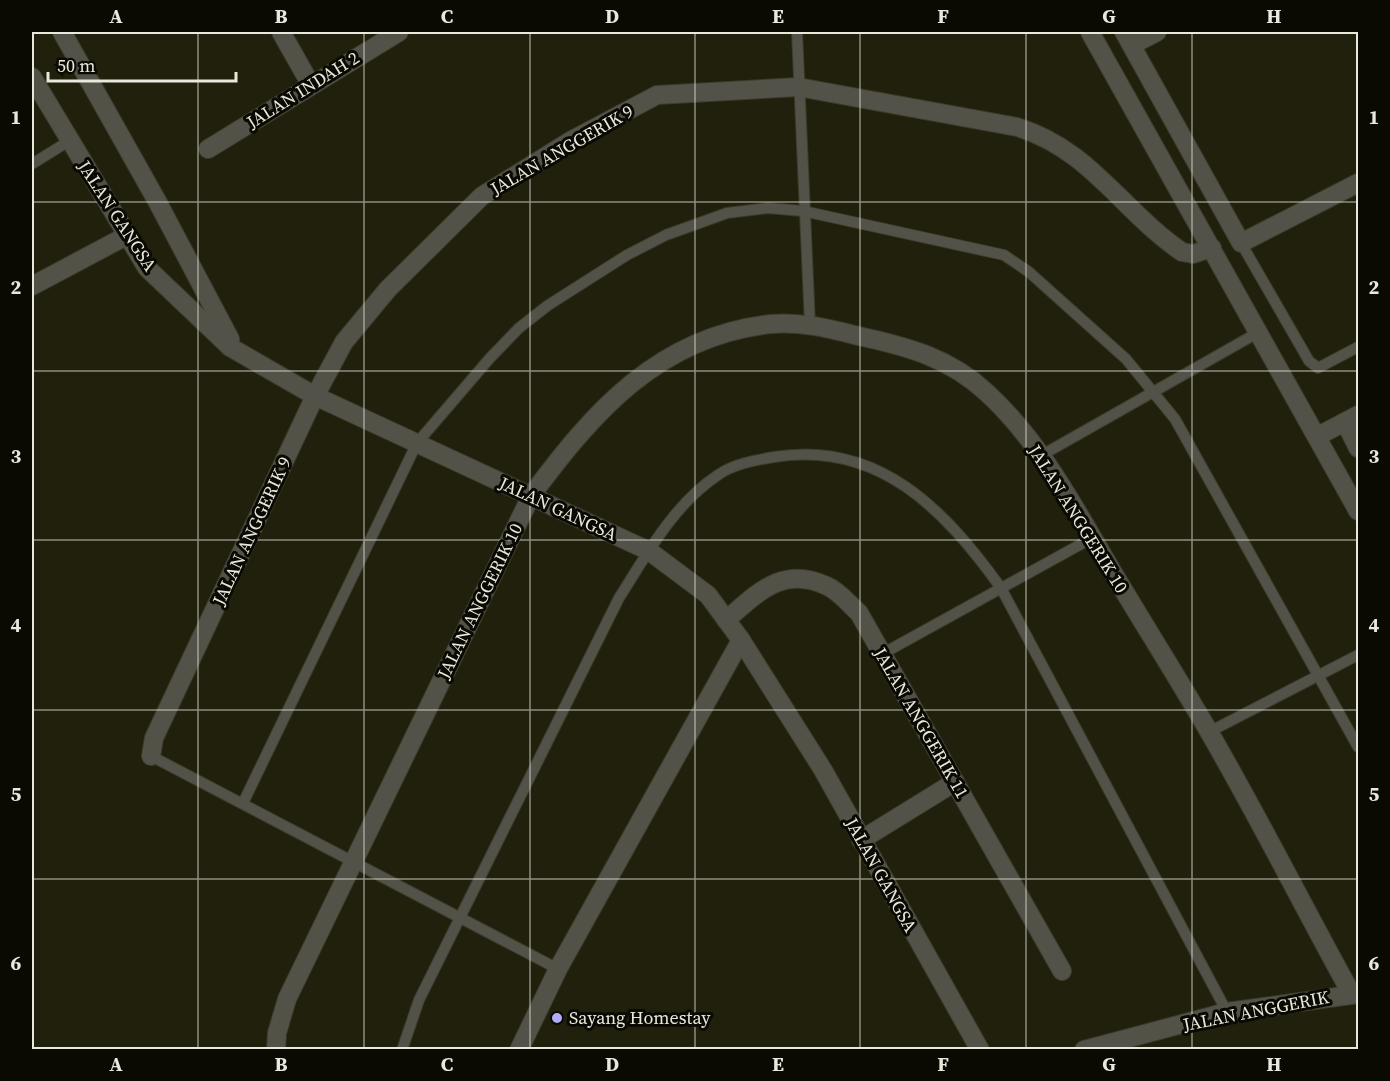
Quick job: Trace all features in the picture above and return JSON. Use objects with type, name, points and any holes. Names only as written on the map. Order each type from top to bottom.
[{"type":"street","points":[[62,32],[157,201],[230,339],[230,347]]},
{"type":"street","points":[[280,32],[311,85]]},
{"type":"street","name":"JALAN INDAH 2","points":[[208,149],[399,32]]},
{"type":"street","points":[[1090,32],[1359,511]]},
{"type":"street","points":[[1158,32],[1128,38],[1240,243],[1359,183]]},
{"type":"street","name":"JALAN GANGSA","points":[[32,77],[147,268],[230,347],[315,396],[649,551],[708,595],[741,640],[823,770],[980,1050]]},
{"type":"street","name":"JALAN ANGGERIK 9","points":[[151,756],[154,738],[315,396],[344,342],[388,289],[482,196],[572,140],[657,95],[798,87],[989,120],[1040,134],[1079,158],[1182,252],[1193,254],[1212,248]]},
{"type":"street","points":[[32,286],[126,236]]},
{"type":"street","name":"JALAN ANGGERIK 10","points":[[276,1050],[277,1034],[287,999],[531,496],[573,440],[648,369],[686,349],[733,331],[773,324],[810,325],[922,351],[958,369],[987,393],[1042,455],[1209,732],[1355,994]]},
{"type":"street","points":[[1318,436],[1352,419],[1359,448]]},
{"type":"street","name":"JALAN ANGGERIK 11","points":[[726,620],[763,589],[779,581],[798,577],[829,586],[859,613],[1062,970]]},
{"type":"street","points":[[519,1050],[558,969],[741,640]]},
{"type":"street","points":[[861,840],[955,782]]},
{"type":"street","name":"JALAN ANGGERIK","points":[[1084,1050],[1227,1012],[1355,994]]},
{"type":"lane","points":[[797,32],[803,211],[810,325]]},
{"type":"lane","points":[[32,164],[69,141]]},
{"type":"lane","points":[[243,804],[417,443],[464,386],[519,328],[547,306],[627,255],[688,226],[727,213],[768,207],[803,211],[977,247],[1004,255],[1029,272],[1126,359],[1175,419],[1359,747]]},
{"type":"lane","points":[[1240,243],[1309,361],[1318,368],[1359,347]]},
{"type":"lane","points":[[1042,455],[1259,332]]},
{"type":"lane","points":[[402,1050],[419,1000],[459,917],[619,598],[649,551],[682,505],[719,474],[756,460],[795,453],[831,456],[868,465],[892,476],[957,530],[1001,588],[1227,1012]]},
{"type":"lane","points":[[882,654],[1092,538]]},
{"type":"lane","points":[[1209,732],[1359,655]]},
{"type":"lane","points":[[151,756],[558,969]]},
{"type":"place","name":"Sayang Homestay","points":[[557,1018]]}]
